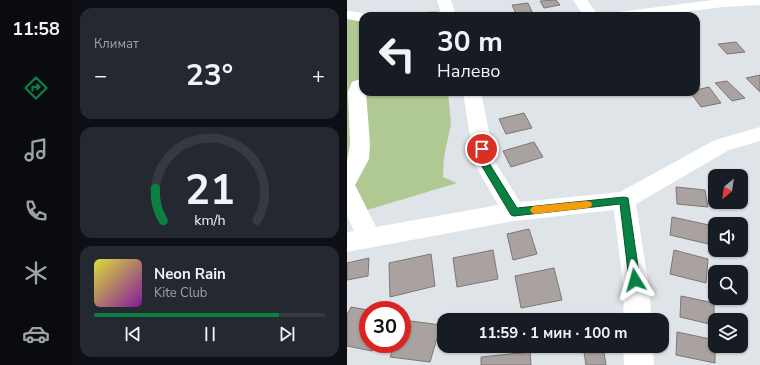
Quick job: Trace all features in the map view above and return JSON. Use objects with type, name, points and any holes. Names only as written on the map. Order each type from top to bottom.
[{"type":"street","points":[[444,0],[448,12]]},
{"type":"street","points":[[580,0],[589,12]]},
{"type":"street","points":[[646,12],[722,1],[760,1]]},
{"type":"street","points":[[347,15],[359,16]]},
{"type":"street","points":[[347,180],[359,159],[361,144],[357,92],[359,85]]},
{"type":"street","points":[[473,96],[485,163],[514,212]]},
{"type":"street","points":[[347,190],[358,240],[514,212],[624,200],[722,145],[760,134]]},
{"type":"street","points":[[624,200],[637,294],[637,313]]},
{"type":"street","points":[[638,353],[639,365]]},
{"type":"green space","points":[[359,17],[359,96],[448,96],[451,124],[444,157],[443,177],[457,183],[347,216],[347,18]]},
{"type":"building","points":[[556,0],[560,5],[544,8],[540,1]]},
{"type":"building","points":[[528,3],[532,12],[515,12],[512,5]]},
{"type":"building","points":[[736,42],[745,52],[727,54],[718,44]]},
{"type":"building","points":[[760,75],[760,92],[746,78]]},
{"type":"building","points":[[727,81],[745,98],[732,101],[715,83]]},
{"type":"building","points":[[709,87],[721,103],[701,107],[693,96],[700,96],[700,89]]},
{"type":"building","points":[[524,113],[532,128],[506,134],[499,119]]},
{"type":"building","points":[[534,142],[543,157],[511,167],[503,151]]},
{"type":"building","points":[[676,187],[705,190],[708,207],[677,204]]},
{"type":"building","points":[[672,217],[708,225],[708,244],[670,235]]},
{"type":"building","points":[[529,229],[537,254],[513,260],[507,234]]},
{"type":"building","points":[[493,250],[498,279],[457,287],[453,258]]},
{"type":"building","points":[[674,250],[708,259],[706,283],[670,274]]},
{"type":"building","points":[[431,254],[435,286],[390,297],[389,263]]},
{"type":"building","points":[[369,258],[368,276],[347,280],[347,263]]},
{"type":"building","points":[[554,268],[562,300],[521,308],[515,276]]},
{"type":"building","points":[[681,296],[708,302],[708,305],[714,305],[714,313],[708,313],[708,324],[680,317]]},
{"type":"building","points":[[351,307],[359,308],[359,348],[347,346],[347,315]]},
{"type":"building","points":[[411,321],[437,324],[437,338],[430,362],[390,357],[392,353],[411,353]]},
{"type":"building","points":[[677,332],[708,339],[708,353],[715,353],[715,363],[676,355]]},
{"type":"building","points":[[530,353],[531,365],[481,365],[481,357]]},
{"type":"building","points":[[584,353],[604,353],[606,365],[586,365]]},
{"type":"slow traffic","points":[[535,210],[587,204]]},
{"type":"route","points":[[482,149],[485,163],[514,212],[624,200],[635,280]]}]
